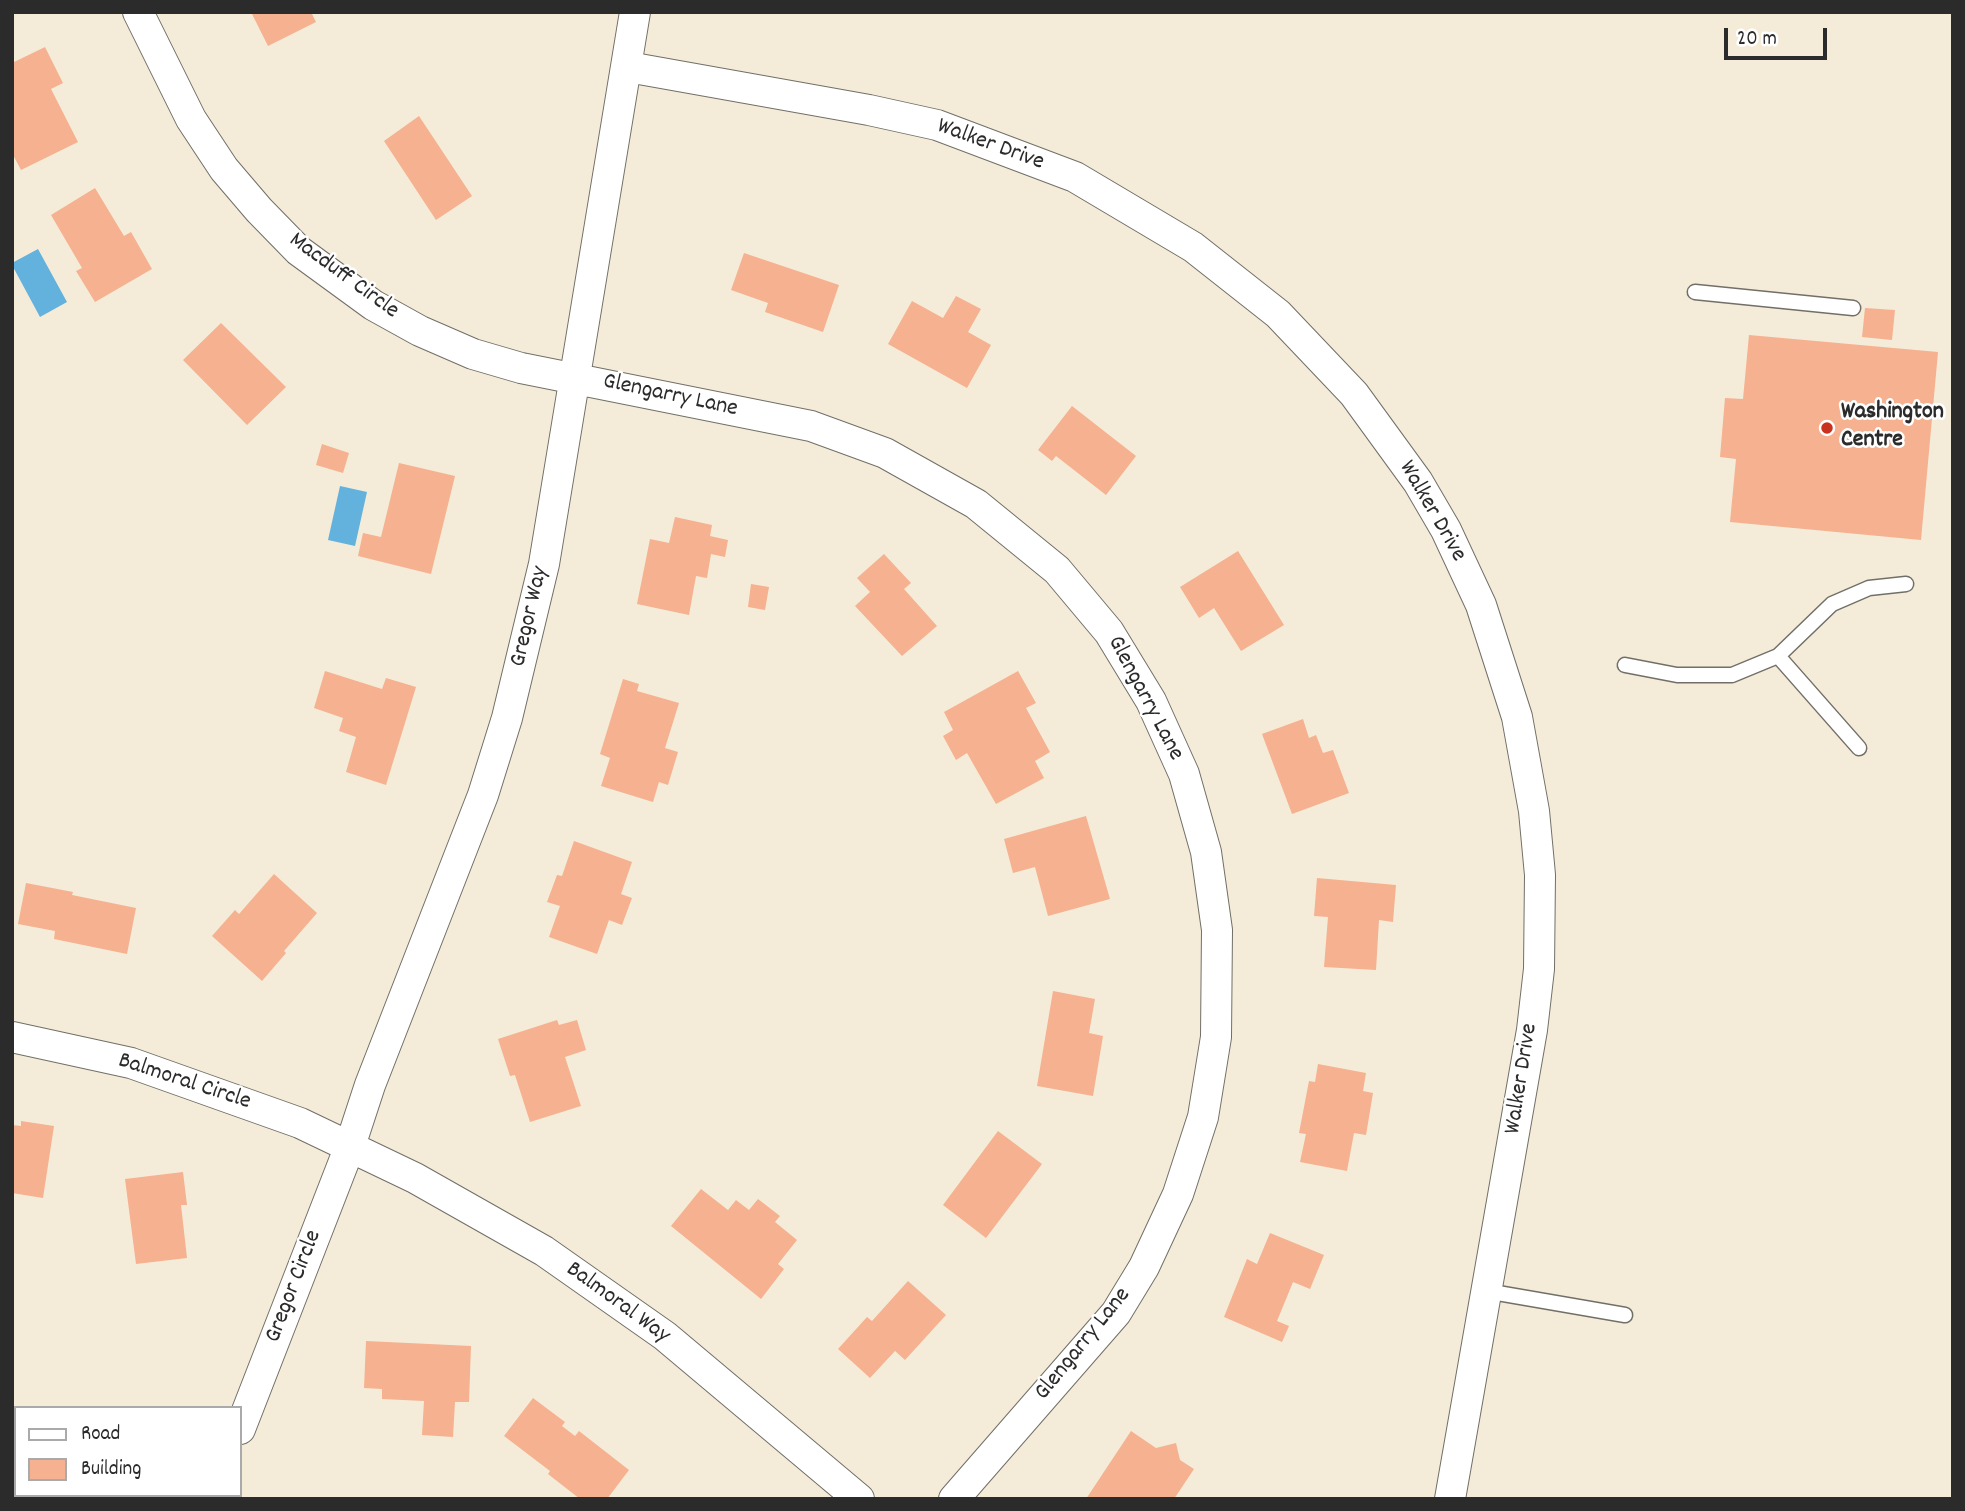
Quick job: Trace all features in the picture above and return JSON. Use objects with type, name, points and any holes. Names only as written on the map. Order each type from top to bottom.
[{"type":"street","name":"Macduff Circle","points":[[138,12],[191,119],[224,169],[299,251],[373,305],[420,331],[474,354],[521,368],[575,377]]},
{"type":"street","points":[[628,67],[635,12]]},
{"type":"street","name":"Gregor Way","points":[[350,1146],[370,1085],[483,795],[507,718],[544,564],[628,67]]},
{"type":"street","name":"Walker Drive","points":[[628,67],[869,110],[937,125],[1075,177],[1193,247],[1278,314],[1354,394],[1418,482],[1446,530],[1481,605],[1517,717],[1534,811],[1540,875],[1539,969],[1532,1030],[1450,1499]]},
{"type":"street","name":"Glengarry Lane","points":[[575,377],[811,426],[885,453],[976,505],[1057,570],[1109,632],[1151,701],[1184,774],[1206,852],[1217,930],[1216,1037],[1203,1117],[1178,1194],[1144,1267],[1116,1313],[954,1499]]},
{"type":"street","name":"Balmoral Circle","points":[[12,1037],[131,1063],[300,1123],[350,1146]]},
{"type":"street","name":"Gregor Circle","points":[[242,1424],[350,1146]]},
{"type":"street","name":"Balmoral Way","points":[[350,1146],[415,1178],[544,1251],[665,1336],[859,1499]]},
{"type":"lane","points":[[1695,292],[1853,308]]},
{"type":"lane","points":[[1625,665],[1677,675],[1732,675],[1778,656],[1832,604],[1869,588],[1906,584]]},
{"type":"lane","points":[[1778,656],[1860,748]]},
{"type":"lane","points":[[1486,1291],[1625,1315]]},
{"type":"water","points":[[38,249],[67,302],[40,317],[12,265]]},
{"type":"water","points":[[340,486],[367,492],[355,546],[328,540]]},
{"type":"building","points":[[251,12],[311,12],[316,22],[268,46]]},
{"type":"building","points":[[45,47],[63,83],[51,89],[78,142],[21,170],[12,153],[12,63]]},
{"type":"building","points":[[419,116],[472,196],[436,220],[384,141]]},
{"type":"building","points":[[95,188],[124,236],[131,232],[152,269],[95,302],[76,271],[82,268],[51,215]]},
{"type":"building","points":[[744,253],[839,285],[823,332],[765,312],[768,303],[731,290]]},
{"type":"building","points":[[956,296],[981,309],[968,332],[991,345],[967,388],[888,344],[912,301],[943,318]]},
{"type":"building","points":[[1865,308],[1895,310],[1892,340],[1862,337]]},
{"type":"building","points":[[221,323],[286,387],[247,425],[183,360]]},
{"type":"building","name":"Washington Centre","points":[[1749,335],[1938,352],[1921,540],[1730,522],[1736,459],[1720,457],[1725,398],[1743,399]]},
{"type":"building","points":[[1072,406],[1136,456],[1106,495],[1056,456],[1052,461],[1038,450]]},
{"type":"building","points":[[322,444],[349,453],[343,473],[316,465]]},
{"type":"building","points":[[399,463],[455,476],[431,574],[358,556],[363,533],[381,537]]},
{"type":"building","points":[[675,517],[712,525],[710,536],[728,540],[725,557],[711,554],[707,578],[696,576],[689,615],[637,604],[650,539],[669,543]]},
{"type":"building","points":[[1238,551],[1284,625],[1241,651],[1214,608],[1199,618],[1180,587]]},
{"type":"building","points":[[884,554],[911,583],[904,589],[937,626],[902,656],[855,606],[870,592],[857,578]]},
{"type":"building","points":[[751,584],[769,587],[765,610],[748,607]]},
{"type":"building","points":[[325,671],[382,689],[386,678],[416,687],[386,785],[346,772],[356,737],[339,731],[343,718],[314,708]]},
{"type":"building","points":[[1018,671],[1036,703],[1026,708],[1050,752],[1035,761],[1044,778],[996,804],[967,753],[956,760],[943,736],[953,730],[944,712]]},
{"type":"building","points":[[623,679],[639,684],[637,691],[679,703],[665,748],[678,752],[668,785],[659,782],[653,802],[601,786],[610,758],[600,754]]},
{"type":"building","points":[[1303,719],[1309,738],[1316,735],[1323,753],[1333,750],[1349,793],[1292,814],[1262,734]]},
{"type":"building","points":[[1086,816],[1110,899],[1048,916],[1035,867],[1013,873],[1004,839]]},
{"type":"building","points":[[574,841],[632,862],[621,894],[632,898],[622,925],[609,920],[597,954],[549,937],[560,906],[547,902],[557,875],[562,876]]},
{"type":"building","points":[[274,874],[317,913],[262,981],[212,936],[235,910],[239,914]]},
{"type":"building","points":[[1317,878],[1396,885],[1393,922],[1379,920],[1376,970],[1324,967],[1328,917],[1314,916]]},
{"type":"building","points":[[26,883],[136,908],[127,954],[54,939],[55,931],[18,924]]},
{"type":"building","points":[[1053,991],[1095,999],[1089,1033],[1103,1036],[1093,1096],[1037,1086]]},
{"type":"building","points":[[557,1020],[559,1025],[577,1020],[586,1050],[565,1057],[581,1106],[530,1122],[515,1075],[510,1076],[498,1039]]},
{"type":"building","points":[[1318,1064],[1366,1073],[1363,1091],[1373,1093],[1366,1135],[1354,1133],[1347,1171],[1300,1162],[1306,1134],[1299,1133],[1309,1081],[1315,1082]]},
{"type":"building","points":[[21,1121],[54,1126],[43,1198],[12,1193],[12,1125],[21,1126]]},
{"type":"building","points":[[998,1131],[1042,1164],[986,1238],[943,1205]]},
{"type":"building","points":[[183,1172],[187,1205],[181,1205],[187,1258],[136,1264],[125,1179]]},
{"type":"building","points":[[701,1189],[728,1210],[736,1200],[749,1210],[758,1199],[780,1216],[775,1222],[797,1240],[778,1264],[784,1269],[761,1299],[671,1226]]},
{"type":"building","points":[[1270,1233],[1324,1255],[1310,1289],[1293,1282],[1277,1321],[1289,1326],[1282,1342],[1224,1317],[1247,1259],[1257,1264]]},
{"type":"building","points":[[908,1281],[946,1315],[905,1360],[895,1351],[870,1378],[838,1349],[867,1317],[872,1321]]},
{"type":"building","points":[[366,1341],[471,1346],[469,1402],[455,1402],[453,1437],[422,1435],[424,1401],[382,1399],[382,1389],[364,1388]]},
{"type":"building","points":[[533,1398],[565,1422],[562,1426],[575,1436],[579,1431],[629,1470],[607,1499],[580,1499],[548,1474],[550,1471],[504,1436]]},
{"type":"building","points":[[1131,1431],[1156,1448],[1176,1443],[1180,1460],[1194,1469],[1174,1499],[1086,1499]]},
{"type":"place","name":"Washington Centre","points":[[1827,428]]}]
